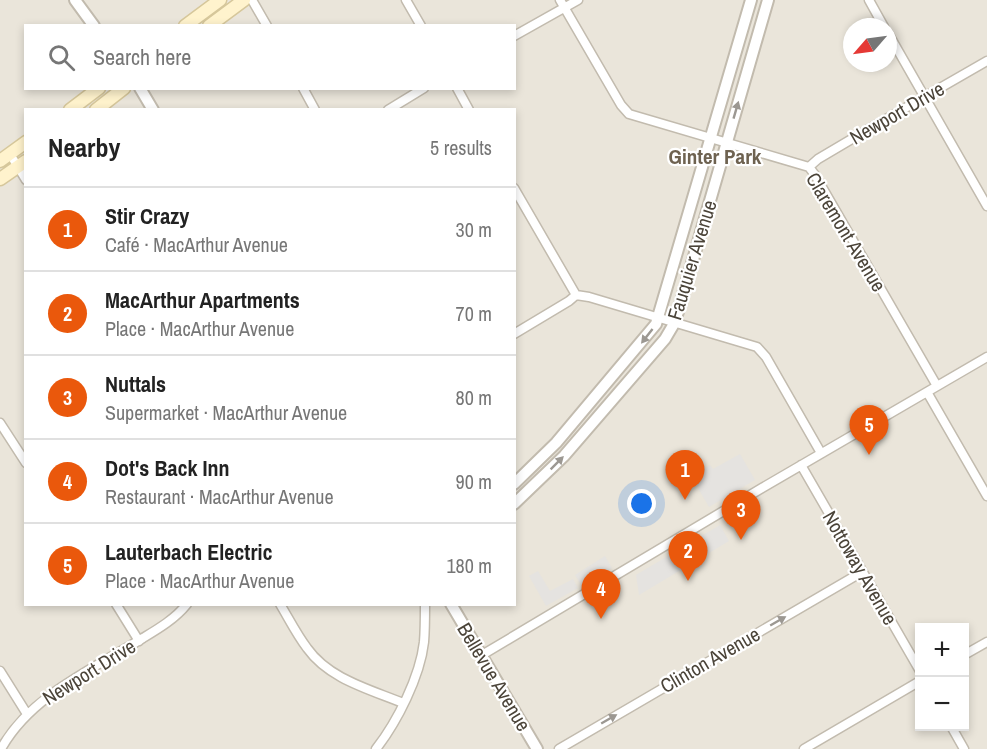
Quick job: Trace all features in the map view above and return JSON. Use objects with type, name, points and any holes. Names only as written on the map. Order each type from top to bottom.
[{"type":"main road","points":[[188,24],[220,0]]},
{"type":"main road","points":[[212,24],[244,0]]},
{"type":"main road","points":[[73,108],[96,90]]},
{"type":"main road","points":[[99,108],[121,90]]},
{"type":"main road","points":[[5,158],[24,144]]},
{"type":"main road","points":[[0,179],[22,164]]},
{"type":"street","points":[[75,0],[93,24]]},
{"type":"street","points":[[252,0],[266,24]]},
{"type":"street","points":[[406,0],[420,24]]},
{"type":"street","points":[[516,35],[562,4],[578,0]]},
{"type":"street","name":"Fauquier Avenue","points":[[516,482],[576,421],[648,336],[659,317],[751,0]]},
{"type":"street","name":"Fauquier Avenue","points":[[516,502],[564,456],[664,339],[675,322],[768,0]]},
{"type":"street","points":[[869,0],[879,18]]},
{"type":"street","name":"Claremont Avenue","points":[[562,4],[625,111],[635,117],[809,167],[937,386]]},
{"type":"street","points":[[897,49],[987,206]]},
{"type":"street","name":"Newport Drive","points":[[809,167],[828,153],[987,61]]},
{"type":"street","points":[[141,90],[152,108]]},
{"type":"street","points":[[304,90],[314,108]]},
{"type":"street","points":[[391,108],[421,90]]},
{"type":"street","points":[[459,90],[469,108]]},
{"type":"street","points":[[5,158],[22,164]]},
{"type":"street","points":[[516,191],[576,295],[757,347],[766,357],[821,453]]},
{"type":"street","points":[[516,333],[576,295]]},
{"type":"street","points":[[482,656],[821,453],[987,357]]},
{"type":"street","points":[[927,392],[987,496]]},
{"type":"street","points":[[0,423],[24,460]]},
{"type":"street","name":"Nottoway Avenue","points":[[801,465],[915,662]]},
{"type":"street","name":"Clinton Avenue","points":[[559,749],[862,572]]},
{"type":"street","points":[[117,606],[139,641]]},
{"type":"street","name":"Newport Drive","points":[[2,749],[11,733],[27,714],[56,692],[167,623],[185,606]]},
{"type":"street","points":[[281,606],[307,649],[336,676],[402,703]]},
{"type":"street","points":[[376,749],[386,735],[416,673],[422,654],[425,606]]},
{"type":"street","name":"Bellevue Avenue","points":[[452,606],[537,749]]},
{"type":"street","points":[[969,652],[987,642]]},
{"type":"street","points":[[0,671],[27,714]]},
{"type":"street","points":[[804,749],[915,684]]},
{"type":"street","points":[[954,731],[964,749]]},
{"type":"street","points":[[0,732],[11,733]]},
{"type":"shaded area","points":[[0,0],[987,0],[987,749],[0,749]]},
{"type":"shaded area","points":[[740,454],[755,480],[709,507],[691,476],[710,465],[713,469]]},
{"type":"shaded area","points":[[720,525],[729,541],[639,595],[636,575]]},
{"type":"shaded area","points":[[605,556],[612,568],[582,586],[575,575]]},
{"type":"shaded area","points":[[538,571],[550,591],[573,579],[578,588],[546,606],[529,576]]},
{"type":"place","name":"Lauterbach Electric","points":[[869,455]]},
{"type":"place","name":"Stir Crazy","points":[[685,500]]},
{"type":"place","name":"Nuttals","points":[[741,540]]},
{"type":"place","name":"MacArthur Apartments","points":[[688,581]]},
{"type":"place","name":"Dot's Back Inn","points":[[601,619]]},
{"type":"district","name":"Ginter Park","points":[[715,157]]}]
